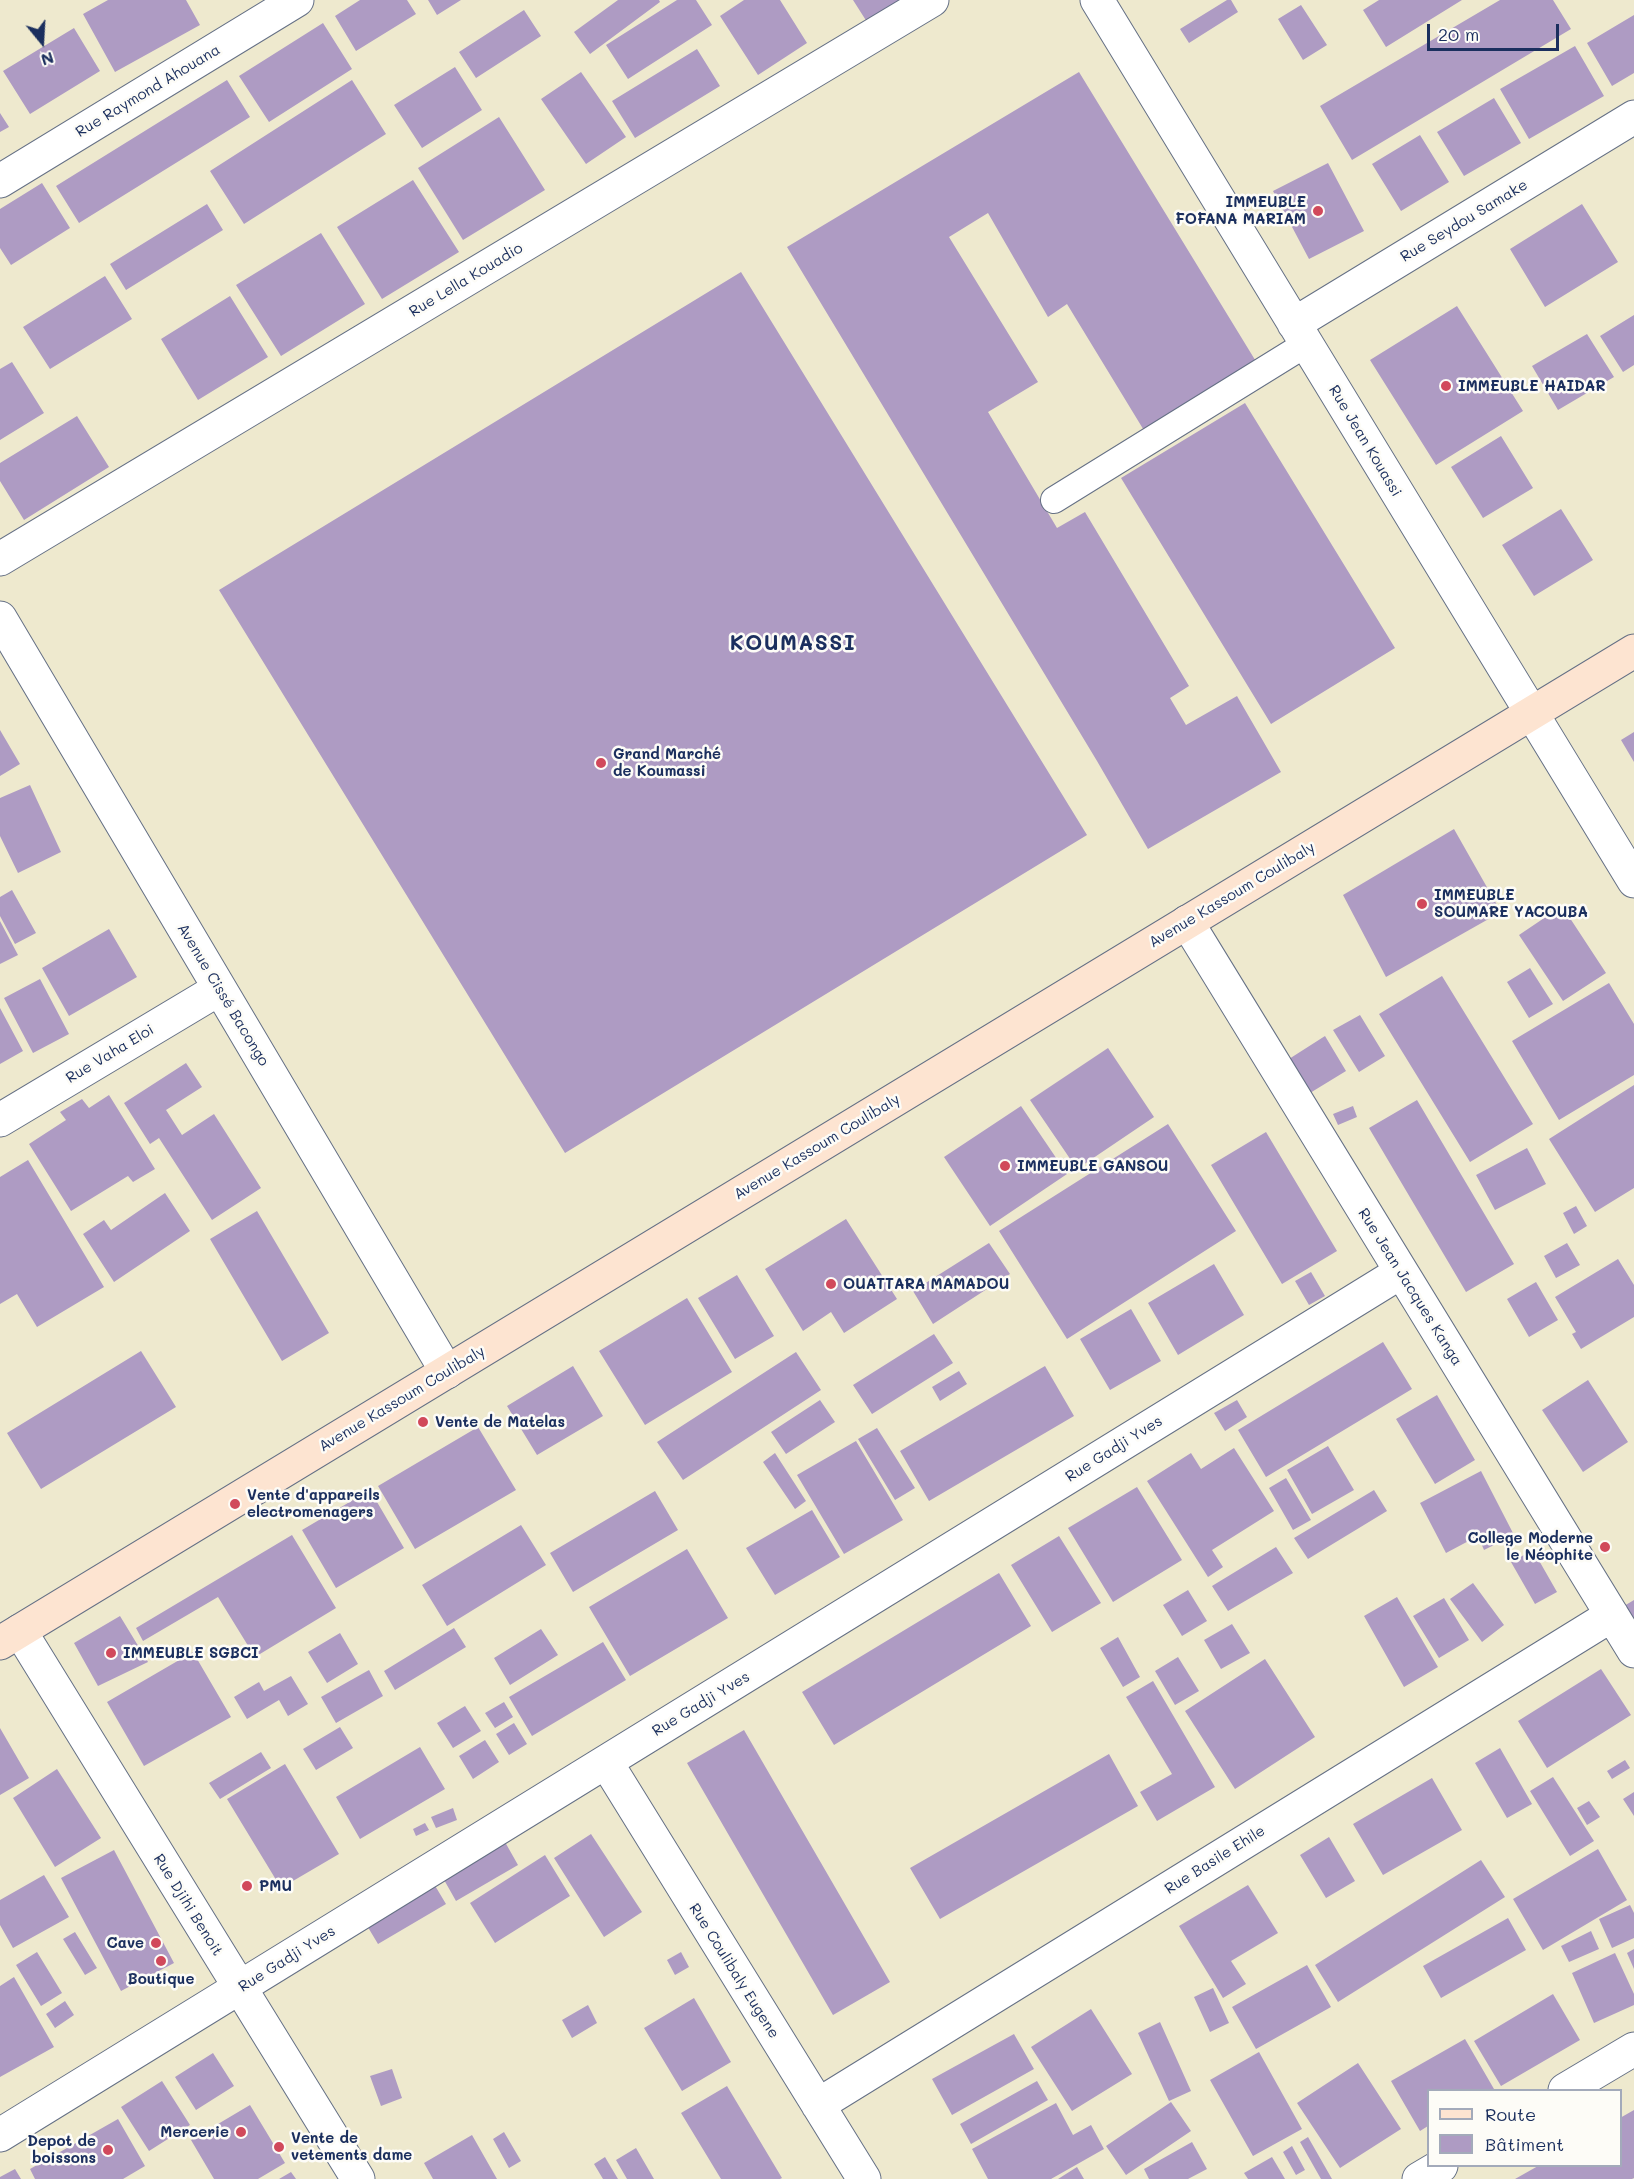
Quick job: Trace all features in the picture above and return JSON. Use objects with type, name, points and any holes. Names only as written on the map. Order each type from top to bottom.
[{"type":"street","name":"Rue Raymond Ahouana","points":[[0,181],[297,0]]},
{"type":"street","name":"Rue Lella Kouadio","points":[[0,560],[932,0]]},
{"type":"street","name":"Rue Jean Kouassi","points":[[1097,0],[1634,881]]},
{"type":"street","name":"Rue Seydou Samake","points":[[1300,334],[1634,117]]},
{"type":"street","name":"Avenue Cissé Bacongo","points":[[0,618],[10,660],[219,989],[447,1372]]},
{"type":"street","name":"Avenue Kassoum Coulibaly","points":[[10,1637],[1634,651]]},
{"type":"street","name":"Rue Jean Jacques Kanga","points":[[1187,922],[1634,1651]]},
{"type":"street","name":"Rue Vaha Eloi","points":[[0,1120],[219,989]]},
{"type":"street","name":"Rue Gadji Yves","points":[[0,2135],[1401,1272]]},
{"type":"street","name":"Rue Basile Ehile","points":[[818,2105],[1612,1615]]},
{"type":"street","name":"Rue Djihi Benoit","points":[[10,1637],[239,1988],[358,2179]]},
{"type":"street","name":"Rue Coulibaly Eugene","points":[[606,1762],[864,2179]]},
{"type":"street","points":[[1568,2089],[1634,2049]]},
{"type":"street","points":[[1419,2179],[1439,2167]]},
{"type":"lane","points":[[1054,500],[1300,334]]},
{"type":"building","points":[[108,0],[186,0],[200,25],[115,72],[83,14]]},
{"type":"building","points":[[360,0],[407,0],[416,14],[356,51],[335,16]]},
{"type":"building","points":[[428,0],[461,0],[437,15]]},
{"type":"building","points":[[618,0],[659,0],[660,2],[590,54],[574,32]]},
{"type":"building","points":[[677,0],[696,0],[712,25],[628,79],[606,45]]},
{"type":"building","points":[[744,0],[780,0],[807,43],[758,75],[720,16]]},
{"type":"building","points":[[853,0],[901,0],[867,22]]},
{"type":"building","points":[[1227,0],[1231,0],[1238,12],[1189,43],[1180,29]]},
{"type":"building","points":[[1379,0],[1462,0],[1386,47],[1363,10]]},
{"type":"building","points":[[1500,0],[1553,0],[1571,29],[1352,160],[1320,106]]},
{"type":"building","points":[[1301,5],[1327,45],[1303,60],[1278,19]]},
{"type":"building","points":[[524,10],[541,36],[476,78],[459,52]]},
{"type":"building","points":[[1634,15],[1634,73],[1612,86],[1587,43]]},
{"type":"building","points":[[323,23],[352,69],[269,122],[239,76]]},
{"type":"building","points":[[74,28],[100,71],[30,114],[3,71]]},
{"type":"building","points":[[1575,46],[1604,96],[1529,139],[1500,89]]},
{"type":"building","points":[[697,49],[720,86],[635,138],[612,101]]},
{"type":"building","points":[[455,67],[482,110],[422,148],[394,105]]},
{"type":"building","points":[[581,72],[626,137],[586,164],[541,99]]},
{"type":"building","points":[[1079,72],[1260,368],[1148,437],[1067,304],[1048,317],[988,213],[949,237],[1038,382],[988,412],[1057,528],[1085,512],[1189,686],[1170,698],[1186,725],[1237,696],[1281,772],[1148,849],[787,247]]},
{"type":"building","points":[[227,80],[250,117],[79,223],[56,186]]},
{"type":"building","points":[[352,80],[386,134],[244,224],[210,171]]},
{"type":"building","points":[[1494,98],[1521,143],[1464,176],[1437,132]]},
{"type":"building","points":[[0,113],[9,127],[0,132]]},
{"type":"building","points":[[499,117],[545,190],[463,240],[418,168]]},
{"type":"building","points":[[1420,135],[1449,182],[1401,211],[1372,164]]},
{"type":"building","name":"IMMEUBLE FOFANA MARIAM","points":[[1328,163],[1364,231],[1309,259],[1273,191]]},
{"type":"building","points":[[413,180],[459,252],[382,299],[337,227]]},
{"type":"building","points":[[42,183],[70,228],[11,265],[0,248],[0,209]]},
{"type":"building","points":[[207,204],[223,230],[126,290],[110,264]]},
{"type":"building","points":[[1582,204],[1618,262],[1545,307],[1510,249]]},
{"type":"building","points":[[321,233],[365,304],[281,356],[236,285]]},
{"type":"building","name":"Grand Marché de Koumassi","points":[[741,272],[1087,835],[565,1153],[219,590]]},
{"type":"building","points":[[105,276],[132,319],[50,369],[23,327]]},
{"type":"building","points":[[230,296],[268,357],[198,400],[161,339]]},
{"type":"building","name":"IMMEUBLE HAIDAR","points":[[1457,306],[1523,411],[1436,465],[1370,360]]},
{"type":"building","points":[[1634,315],[1634,365],[1623,372],[1600,336]]},
{"type":"building","points":[[1587,334],[1614,377],[1558,410],[1532,366]]},
{"type":"building","points":[[12,362],[44,413],[0,440],[0,369]]},
{"type":"building","points":[[1245,403],[1395,648],[1271,724],[1121,478]]},
{"type":"building","points":[[77,416],[109,467],[24,520],[0,481],[0,463]]},
{"type":"building","points":[[1501,436],[1533,488],[1483,518],[1451,467]]},
{"type":"building","points":[[1561,509],[1593,560],[1534,596],[1502,545]]},
{"type":"building","points":[[0,730],[20,764],[0,776]]},
{"type":"building","points":[[1634,732],[1634,762],[1621,740]]},
{"type":"building","points":[[30,785],[61,852],[18,873],[0,836],[0,798]]},
{"type":"building","name":"IMMEUBLE SOUMARE YACOUBA","points":[[1454,829],[1501,912],[1386,977],[1343,895]]},
{"type":"building","points":[[12,890],[36,933],[15,944],[0,916],[0,897]]},
{"type":"building","points":[[1562,906],[1606,973],[1563,1001],[1519,935]]},
{"type":"building","points":[[0,921],[18,955],[0,964]]},
{"type":"building","points":[[109,929],[137,977],[69,1016],[42,968]]},
{"type":"building","points":[[1530,968],[1553,1004],[1529,1018],[1507,982]]},
{"type":"building","points":[[1442,976],[1533,1124],[1470,1162],[1379,1014]]},
{"type":"building","points":[[40,979],[69,1034],[33,1053],[4,998]]},
{"type":"building","points":[[1609,983],[1634,1024],[1634,1075],[1559,1120],[1512,1041]]},
{"type":"building","points":[[0,1008],[23,1051],[0,1064]]},
{"type":"building","points":[[1360,1015],[1385,1056],[1359,1072],[1333,1030]]},
{"type":"building","points":[[1325,1036],[1346,1071],[1310,1093],[1289,1059]]},
{"type":"building","points":[[1108,1048],[1154,1117],[1077,1169],[1030,1100]]},
{"type":"building","points":[[186,1063],[202,1087],[166,1110],[182,1135],[214,1114],[261,1188],[212,1220],[159,1138],[150,1144],[124,1103]]},
{"type":"building","points":[[1634,1085],[1634,1188],[1595,1212],[1549,1139]]},
{"type":"building","points":[[109,1095],[155,1169],[133,1182],[128,1176],[71,1211],[29,1144],[66,1120],[60,1112],[82,1099],[89,1108]]},
{"type":"building","points":[[1417,1100],[1514,1264],[1466,1292],[1369,1128]]},
{"type":"building","name":"IMMEUBLE GANSOU","points":[[1021,1106],[1067,1174],[990,1226],[944,1157]]},
{"type":"building","points":[[1353,1106],[1357,1117],[1338,1125],[1333,1114]]},
{"type":"building","points":[[1168,1124],[1236,1231],[1067,1339],[999,1231]]},
{"type":"building","points":[[1266,1132],[1337,1251],[1282,1284],[1211,1165]]},
{"type":"building","points":[[1527,1148],[1546,1184],[1495,1210],[1476,1175]]},
{"type":"building","points":[[28,1160],[104,1287],[37,1327],[17,1294],[0,1304],[0,1177]]},
{"type":"building","points":[[165,1193],[190,1231],[114,1282],[83,1234],[104,1220],[111,1230]]},
{"type":"building","points":[[1576,1206],[1587,1226],[1574,1234],[1563,1213]]},
{"type":"building","points":[[257,1211],[329,1333],[282,1361],[210,1239]]},
{"type":"building","name":"OUATTARA MAMADOU","points":[[846,1219],[897,1299],[844,1333],[831,1312],[803,1331],[765,1269]]},
{"type":"building","points":[[989,1243],[1010,1274],[933,1324],[913,1291]]},
{"type":"building","points":[[1567,1243],[1580,1265],[1556,1278],[1544,1256]]},
{"type":"building","points":[[1618,1259],[1634,1285],[1634,1317],[1581,1349],[1572,1334],[1576,1332],[1555,1297]]},
{"type":"building","points":[[1214,1264],[1244,1315],[1178,1355],[1148,1303]]},
{"type":"building","points":[[1311,1272],[1325,1296],[1309,1305],[1295,1281]]},
{"type":"building","points":[[737,1275],[774,1336],[735,1359],[698,1298]]},
{"type":"building","points":[[1536,1282],[1558,1320],[1529,1337],[1507,1299]]},
{"type":"building","points":[[687,1298],[732,1372],[645,1425],[599,1351]]},
{"type":"building","points":[[1131,1309],[1161,1361],[1110,1390],[1080,1339]]},
{"type":"building","points":[[934,1334],[953,1363],[872,1414],[853,1385]]},
{"type":"building","points":[[1383,1342],[1412,1389],[1266,1477],[1238,1430]]},
{"type":"building","points":[[141,1351],[176,1407],[41,1489],[7,1433]]},
{"type":"building","points":[[796,1352],[821,1390],[683,1480],[657,1442]]},
{"type":"building","points":[[573,1366],[603,1416],[537,1455],[507,1406]]},
{"type":"building","points":[[1045,1366],[1074,1416],[929,1501],[900,1451]]},
{"type":"building","points":[[959,1371],[967,1384],[940,1401],[932,1387]]},
{"type":"building","points":[[1588,1380],[1628,1442],[1583,1472],[1542,1410]]},
{"type":"building","points":[[1437,1395],[1475,1460],[1435,1484],[1396,1419]]},
{"type":"building","points":[[820,1400],[835,1422],[786,1454],[771,1432]]},
{"type":"building","points":[[1237,1400],[1247,1417],[1225,1431],[1214,1413]]},
{"type":"building","points":[[478,1427],[516,1490],[415,1549],[378,1486]]},
{"type":"building","points":[[877,1428],[915,1488],[895,1500],[858,1439]]},
{"type":"building","points":[[856,1441],[903,1520],[844,1554],[797,1475]]},
{"type":"building","points":[[1328,1446],[1354,1490],[1312,1514],[1287,1470]]},
{"type":"building","points":[[1234,1448],[1274,1511],[1212,1550],[1223,1567],[1208,1577],[1147,1481],[1191,1453],[1201,1469]]},
{"type":"building","points":[[775,1453],[806,1501],[795,1509],[763,1462]]},
{"type":"building","points":[[1481,1471],[1514,1535],[1484,1550],[1478,1536],[1446,1553],[1420,1503]]},
{"type":"building","points":[[1286,1478],[1311,1520],[1293,1530],[1269,1488]]},
{"type":"building","points":[[1137,1487],[1182,1560],[1113,1602],[1068,1528]]},
{"type":"building","points":[[370,1490],[404,1548],[336,1588],[302,1530]]},
{"type":"building","points":[[1374,1490],[1387,1511],[1308,1559],[1294,1538]]},
{"type":"building","points":[[655,1491],[678,1530],[573,1592],[550,1553]]},
{"type":"building","points":[[812,1510],[840,1557],[775,1595],[746,1548]]},
{"type":"building","points":[[521,1525],[546,1565],[447,1626],[422,1585]]},
{"type":"building","points":[[292,1535],[336,1608],[255,1657],[218,1597],[143,1641],[136,1628]]},
{"type":"building","points":[[1059,1536],[1101,1603],[1052,1632],[1011,1565]]},
{"type":"building","points":[[1276,1547],[1293,1573],[1228,1611],[1212,1586]]},
{"type":"building","points":[[687,1549],[728,1618],[630,1676],[589,1607]]},
{"type":"building","points":[[1533,1550],[1557,1592],[1535,1604],[1511,1562]]},
{"type":"building","points":[[999,1573],[1031,1626],[834,1745],[802,1692]]},
{"type":"building","points":[[1473,1583],[1504,1625],[1482,1642],[1450,1599]]},
{"type":"building","points":[[1188,1590],[1207,1621],[1182,1636],[1163,1605]]},
{"type":"building","points":[[1397,1597],[1438,1667],[1404,1687],[1364,1616]]},
{"type":"building","points":[[1444,1598],[1469,1640],[1439,1658],[1413,1616]]},
{"type":"building","points":[[1634,1600],[1634,1623],[1624,1606]]},
{"type":"building","name":"IMMEUBLE SGBCI","points":[[120,1616],[148,1662],[98,1686],[74,1643]]},
{"type":"building","points":[[1232,1624],[1250,1653],[1221,1669],[1204,1640]]},
{"type":"building","points":[[454,1628],[466,1647],[395,1690],[384,1671]]},
{"type":"building","points":[[541,1629],[558,1655],[510,1685],[494,1658]]},
{"type":"building","points":[[340,1633],[358,1664],[327,1683],[308,1652]]},
{"type":"building","points":[[1118,1637],[1140,1677],[1123,1687],[1100,1648]]},
{"type":"building","points":[[603,1642],[626,1680],[532,1736],[509,1697]]},
{"type":"building","points":[[193,1652],[231,1717],[144,1766],[107,1702]]},
{"type":"building","points":[[1178,1657],[1199,1691],[1175,1705],[1155,1671]]},
{"type":"building","points":[[1265,1659],[1315,1737],[1235,1789],[1185,1711]]},
{"type":"building","points":[[1601,1669],[1631,1715],[1547,1768],[1518,1721]]},
{"type":"building","points":[[369,1670],[383,1696],[336,1723],[321,1697]]},
{"type":"building","points":[[291,1676],[308,1704],[288,1716],[279,1700],[247,1719],[234,1697],[259,1682],[264,1691]]},
{"type":"building","points":[[1153,1681],[1215,1787],[1157,1821],[1140,1792],[1172,1774],[1126,1697]]},
{"type":"building","points":[[504,1702],[513,1717],[495,1728],[485,1713]]},
{"type":"building","points":[[465,1706],[481,1731],[453,1748],[437,1723]]},
{"type":"building","points":[[514,1723],[527,1744],[509,1755],[496,1734]]},
{"type":"building","points":[[340,1727],[353,1748],[316,1770],[303,1749]]},
{"type":"building","points":[[0,1728],[29,1778],[0,1795]]},
{"type":"building","points":[[744,1730],[890,1982],[833,2015],[687,1763]]},
{"type":"building","points":[[485,1740],[499,1762],[473,1779],[459,1756]]},
{"type":"building","points":[[420,1747],[445,1789],[360,1839],[336,1797]]},
{"type":"building","points":[[1500,1748],[1532,1804],[1507,1818],[1475,1763]]},
{"type":"building","points":[[261,1752],[271,1768],[220,1799],[209,1783]]},
{"type":"building","points":[[1109,1754],[1138,1806],[940,1919],[910,1868]]},
{"type":"building","points":[[1625,1760],[1630,1768],[1612,1779],[1607,1771]]},
{"type":"building","points":[[285,1764],[339,1854],[281,1888],[227,1799]]},
{"type":"building","points":[[57,1769],[101,1838],[55,1867],[13,1798]]},
{"type":"building","points":[[1553,1777],[1594,1841],[1570,1856],[1530,1791]]},
{"type":"building","points":[[1432,1778],[1462,1830],[1383,1875],[1353,1824]]},
{"type":"building","points":[[1634,1792],[1634,1816],[1623,1799]]},
{"type":"building","points":[[1589,1801],[1600,1817],[1587,1825],[1577,1808]]},
{"type":"building","points":[[453,1808],[457,1820],[436,1828],[431,1817]]},
{"type":"building","points":[[425,1823],[429,1830],[416,1836],[413,1829]]},
{"type":"building","points":[[591,1834],[642,1912],[604,1937],[554,1858]]},
{"type":"building","points":[[1329,1837],[1355,1881],[1326,1898],[1300,1855]]},
{"type":"building","points":[[505,1842],[518,1865],[456,1901],[443,1878]]},
{"type":"building","points":[[1598,1849],[1627,1900],[1543,1950],[1513,1899]]},
{"type":"building","points":[[114,1850],[174,1963],[121,1991],[61,1878]]},
{"type":"building","points":[[545,1855],[570,1896],[495,1943],[470,1903]]},
{"type":"building","points":[[1481,1860],[1505,1897],[1338,2002],[1315,1965]]},
{"type":"building","points":[[44,1875],[69,1917],[13,1948],[0,1925],[0,1900]]},
{"type":"building","points":[[434,1884],[446,1904],[378,1944],[366,1924]]},
{"type":"building","points":[[1248,1885],[1278,1933],[1231,1961],[1246,1984],[1223,1998],[1179,1926]]},
{"type":"building","points":[[1630,1905],[1634,1913],[1634,1938],[1612,1948],[1599,1919]]},
{"type":"building","points":[[1508,1918],[1526,1950],[1441,1998],[1423,1966]]},
{"type":"building","points":[[1591,1931],[1599,1949],[1569,1962],[1561,1946]]},
{"type":"building","points":[[75,1932],[97,1968],[85,1975],[63,1939]]},
{"type":"building","points":[[1634,1949],[1634,1969],[1627,1953]]},
{"type":"building","points":[[37,1952],[62,1993],[41,2006],[16,1965]]},
{"type":"building","points":[[681,1952],[689,1967],[675,1975],[667,1960]]},
{"type":"building","points":[[1615,1953],[1634,1994],[1634,2005],[1594,2023],[1572,1973]]},
{"type":"building","points":[[1307,1965],[1331,2007],[1256,2049],[1232,2007]]},
{"type":"building","points":[[14,1977],[54,2047],[0,2077],[0,1986]]},
{"type":"building","points":[[1213,1988],[1229,2023],[1210,2032],[1194,1997]]},
{"type":"building","points":[[1553,1994],[1580,2040],[1501,2086],[1474,2041]]},
{"type":"building","points":[[694,1998],[731,2062],[682,2091],[644,2028]]},
{"type":"building","points":[[65,2001],[74,2015],[55,2028],[46,2014]]},
{"type":"building","points":[[588,2005],[597,2023],[572,2038],[562,2020]]},
{"type":"building","points":[[1091,2009],[1132,2074],[1072,2111],[1031,2047]]},
{"type":"building","points":[[1160,2022],[1191,2091],[1169,2101],[1138,2033]]},
{"type":"building","points":[[1014,2034],[1034,2069],[952,2115],[932,2079]]},
{"type":"building","points":[[1465,2039],[1494,2089],[1427,2089],[1427,2127],[1420,2131],[1391,2081]]},
{"type":"building","points":[[1259,2052],[1302,2129],[1253,2156],[1210,2080]]},
{"type":"building","points":[[213,2053],[234,2086],[196,2110],[175,2077]]},
{"type":"building","points":[[1358,2063],[1401,2129],[1340,2168],[1297,2103]]},
{"type":"building","points":[[392,2069],[402,2098],[381,2106],[370,2076]]},
{"type":"building","points":[[162,2081],[190,2125],[149,2151],[121,2107]]},
{"type":"building","points":[[1037,2081],[1048,2100],[971,2144],[960,2124]]},
{"type":"building","points":[[727,2086],[782,2178],[721,2179],[681,2113]]},
{"type":"building","points":[[1171,2102],[1191,2131],[1126,2175],[1106,2146]]},
{"type":"building","points":[[1056,2103],[1073,2135],[1091,2125],[1104,2149],[1051,2179],[988,2179],[972,2149]]},
{"type":"building","points":[[250,2105],[285,2163],[258,2179],[214,2179],[191,2140]]},
{"type":"building","points":[[1634,2110],[1634,2178],[1515,2179],[1536,2167],[1622,2167],[1622,2117]]},
{"type":"building","points":[[118,2119],[145,2166],[123,2179],[35,2179],[30,2169]]},
{"type":"building","points":[[504,2132],[521,2161],[509,2168],[493,2139]]},
{"type":"building","points":[[472,2135],[497,2179],[433,2179],[424,2163]]},
{"type":"building","points":[[1308,2137],[1332,2179],[1321,2179],[1300,2142]]},
{"type":"building","points":[[1192,2142],[1207,2169],[1188,2179],[1149,2179],[1144,2169]]},
{"type":"building","points":[[1292,2146],[1305,2170],[1296,2175],[1283,2152]]},
{"type":"building","points":[[636,2148],[654,2179],[627,2179],[616,2160]]},
{"type":"building","points":[[605,2157],[618,2179],[603,2179],[594,2164]]},
{"type":"building","points":[[1272,2157],[1285,2179],[1248,2179],[1244,2173]]},
{"type":"building","points":[[1077,2167],[1084,2179],[1058,2179]]},
{"type":"building","points":[[15,2169],[21,2179],[0,2179],[0,2177]]},
{"type":"building","points":[[291,2172],[296,2179],[279,2179]]},
{"type":"place","name":"IMMEUBLE FOFANA MARIAM","points":[[1318,211]]},
{"type":"place","name":"IMMEUBLE HAIDAR","points":[[1446,386]]},
{"type":"place","name":"Grand Marché de Koumassi","points":[[601,763]]},
{"type":"place","name":"IMMEUBLE SOUMARE YACOUBA","points":[[1422,904]]},
{"type":"place","name":"IMMEUBLE GANSOU","points":[[1005,1166]]},
{"type":"place","name":"OUATTARA MAMADOU","points":[[831,1284]]},
{"type":"place","name":"Vente de Matelas","points":[[423,1422]]},
{"type":"place","name":"Vente d'appareils electromenagers","points":[[235,1504]]},
{"type":"place","name":"College Moderne le Néophite","points":[[1605,1547]]},
{"type":"place","name":"IMMEUBLE SGBCI","points":[[111,1653]]},
{"type":"place","name":"PMU","points":[[247,1886]]},
{"type":"place","name":"Cave","points":[[156,1943]]},
{"type":"place","name":"Boutique","points":[[161,1961]]},
{"type":"place","name":"Mercerie","points":[[241,2132]]},
{"type":"place","name":"Vente de vetements dame","points":[[279,2147]]},
{"type":"place","name":"Depot de boissons","points":[[108,2150]]},
{"type":"district","name":"KOUMASSI","points":[[793,644]]}]
